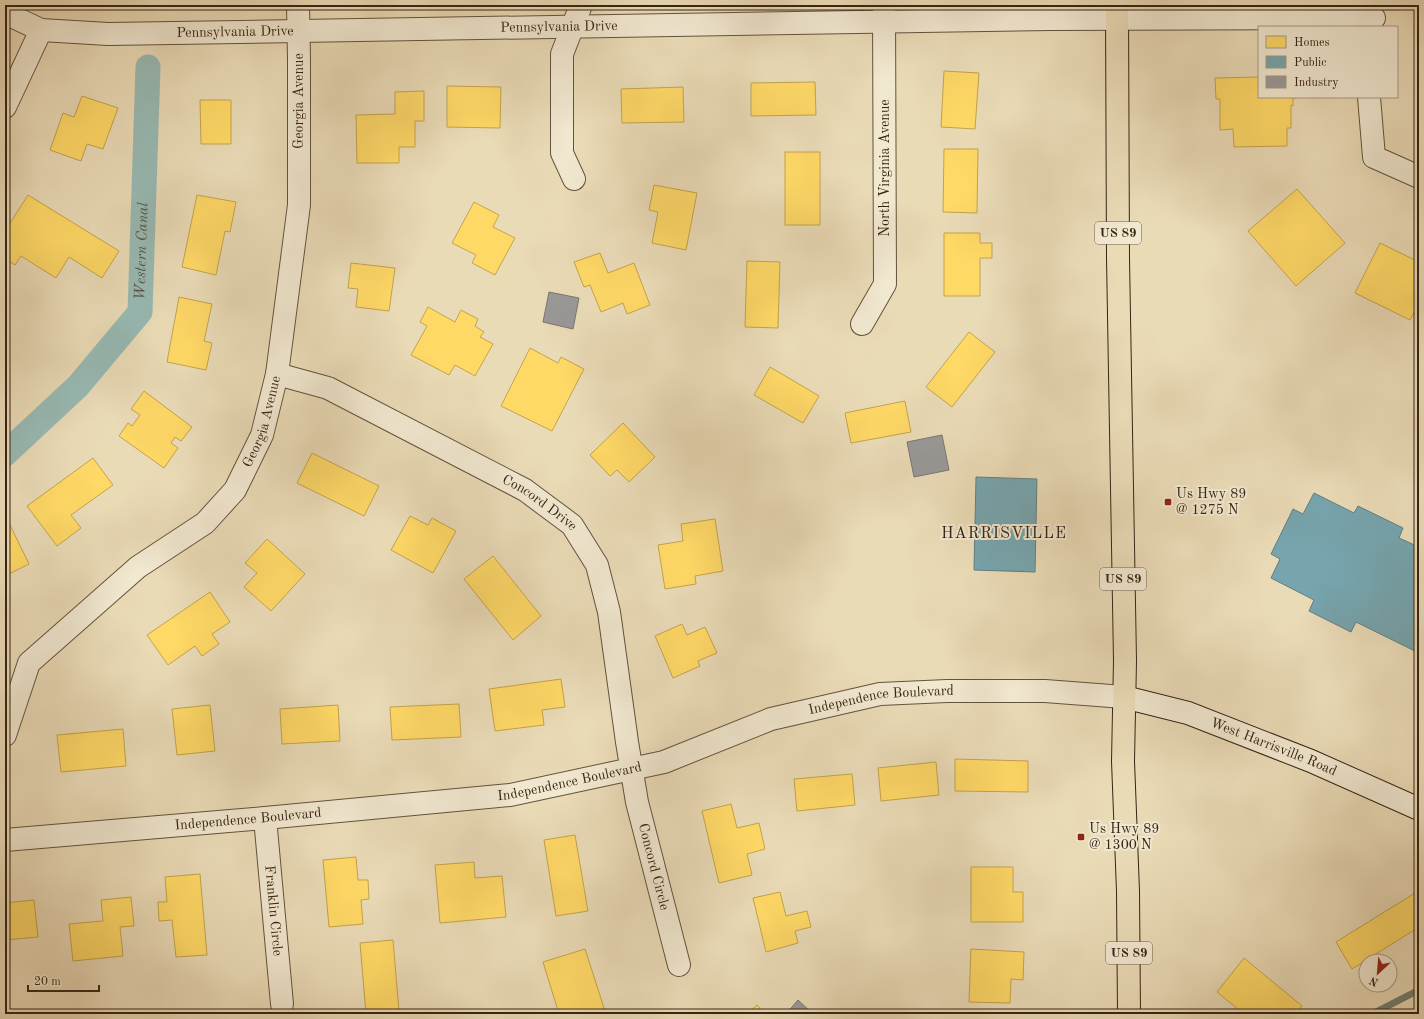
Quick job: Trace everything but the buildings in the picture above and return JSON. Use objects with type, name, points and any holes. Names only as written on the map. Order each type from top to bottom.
[{"type":"main road","name":"US 89","points":[[1117,12],[1119,289],[1125,661],[1123,760],[1128,891],[1129,1014]]},
{"type":"street","name":"Georgia Avenue","points":[[5,735],[29,663],[138,567],[205,523],[235,490],[262,435],[277,374],[299,205],[298,5]]},
{"type":"street","points":[[574,179],[562,153],[562,54],[581,5]]},
{"type":"street","name":"Pennsylvania Drive","points":[[5,13],[41,30],[108,34],[572,27],[884,13],[1117,12],[1375,17]]},
{"type":"street","name":"North Virginia Avenue","points":[[862,324],[886,284],[884,13]]},
{"type":"street","points":[[5,107],[41,30]]},
{"type":"street","points":[[1369,98],[1374,157],[1419,177]]},
{"type":"street","name":"Concord Drive","points":[[277,374],[328,388],[525,490],[572,525],[597,565],[609,612],[632,769]]},
{"type":"street","name":"Independence Boulevard","points":[[5,840],[510,795],[664,762],[771,719],[880,694],[947,691],[1045,691],[1124,697]]},
{"type":"street","name":"West Harrisville Road","points":[[1124,697],[1188,713],[1311,762],[1419,809]]},
{"type":"street","name":"Concord Circle","points":[[632,769],[637,802],[679,965]]},
{"type":"street","name":"Franklin Circle","points":[[265,818],[282,1004]]},
{"type":"waterway","name":"Western Canal","points":[[5,454],[78,386],[140,312],[148,67]]},
{"type":"waterway","points":[[1372,1014],[1419,990]]},
{"type":"place","name":"Us Hwy 89 @ 1275 N","points":[[1168,502]]},
{"type":"place","name":"Us Hwy 89 @ 1300 N","points":[[1081,837]]},
{"type":"district","name":"HARRISVILLE","points":[[1004,534]]}]
